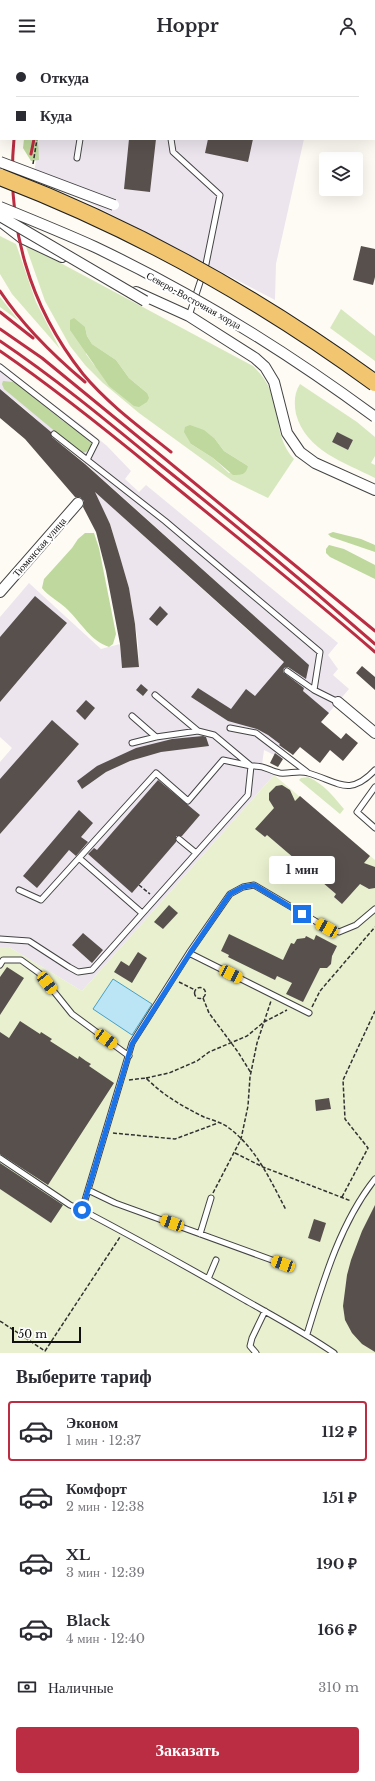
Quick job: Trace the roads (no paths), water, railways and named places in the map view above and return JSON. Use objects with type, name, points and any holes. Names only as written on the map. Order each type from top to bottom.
[{"type":"main road","points":[[0,177],[68,205],[178,258],[295,327],[375,383]]},
{"type":"street","points":[[0,162],[114,205]]},
{"type":"street","name":"Северо-Восточная хорда","points":[[0,207],[96,248],[222,314],[277,348],[375,416]]},
{"type":"street","points":[[0,216],[145,301]]},
{"type":"street","points":[[0,221],[22,238],[189,316],[241,349],[265,367],[274,382],[287,433],[300,452],[315,463],[375,490]]},
{"type":"street","name":"Тюменская улица","points":[[0,592],[78,503]]},
{"type":"street","points":[[338,702],[375,734]]},
{"type":"lane","points":[[77,158],[80,140]]},
{"type":"lane","points":[[171,140],[173,152],[220,195],[206,264],[189,316]]},
{"type":"lane","points":[[0,367],[96,442],[87,460]]},
{"type":"lane","points":[[54,434],[165,521],[320,652],[314,690]]},
{"type":"lane","points":[[287,671],[314,690],[338,702]]},
{"type":"lane","points":[[155,695],[198,731]]},
{"type":"lane","points":[[132,716],[156,737]]},
{"type":"lane","points":[[230,728],[256,733],[307,772],[334,783],[352,785],[360,783],[368,778],[375,770]]},
{"type":"lane","points":[[132,743],[156,737],[198,731],[214,735],[251,766]]},
{"type":"lane","points":[[19,890],[41,900],[156,773],[188,801],[223,760],[251,766],[262,765],[280,773],[307,772]]},
{"type":"lane","points":[[0,939],[29,941],[78,972],[92,970],[248,795],[251,766]]},
{"type":"lane","points":[[375,787],[357,812],[375,828]]},
{"type":"lane","points":[[179,838],[196,853]]},
{"type":"lane","points":[[79,858],[142,914]]},
{"type":"lane","points":[[82,1210],[132,1044],[173,979],[230,894],[243,887],[254,885],[327,928],[339,932],[356,925],[375,909]]},
{"type":"lane","points":[[190,953],[309,1014]]},
{"type":"lane","points":[[0,965],[3,960],[21,960],[39,973],[72,1014],[129,1056]]},
{"type":"lane","points":[[0,1158],[70,1205],[124,1232],[307,1334],[334,1353]]},
{"type":"lane","points":[[307,1334],[328,1267],[359,1203],[375,1179]]},
{"type":"lane","points":[[88,1190],[115,1203],[283,1264]]},
{"type":"lane","points":[[200,1234],[211,1198]]},
{"type":"lane","points":[[208,1279],[216,1260]]},
{"type":"lane","points":[[256,1353],[250,1346],[252,1338],[265,1311]]},
{"type":"water","points":[[113,979],[152,1004],[132,1035],[93,1009]]},
{"type":"railway","points":[[14,140],[12,171],[18,233],[25,263],[35,292],[48,321],[64,348],[93,385],[125,415],[171,452]]},
{"type":"railway","points":[[31,154],[34,140]]},
{"type":"railway","points":[[0,291],[18,316],[39,340],[85,382]]},
{"type":"railway","points":[[0,312],[33,338]]},
{"type":"railway","points":[[0,329],[42,358],[375,631]]},
{"type":"railway","points":[[0,341],[61,385],[213,507],[375,644]]},
{"type":"railway","points":[[0,351],[60,394],[118,440],[294,583],[375,652]]}]
